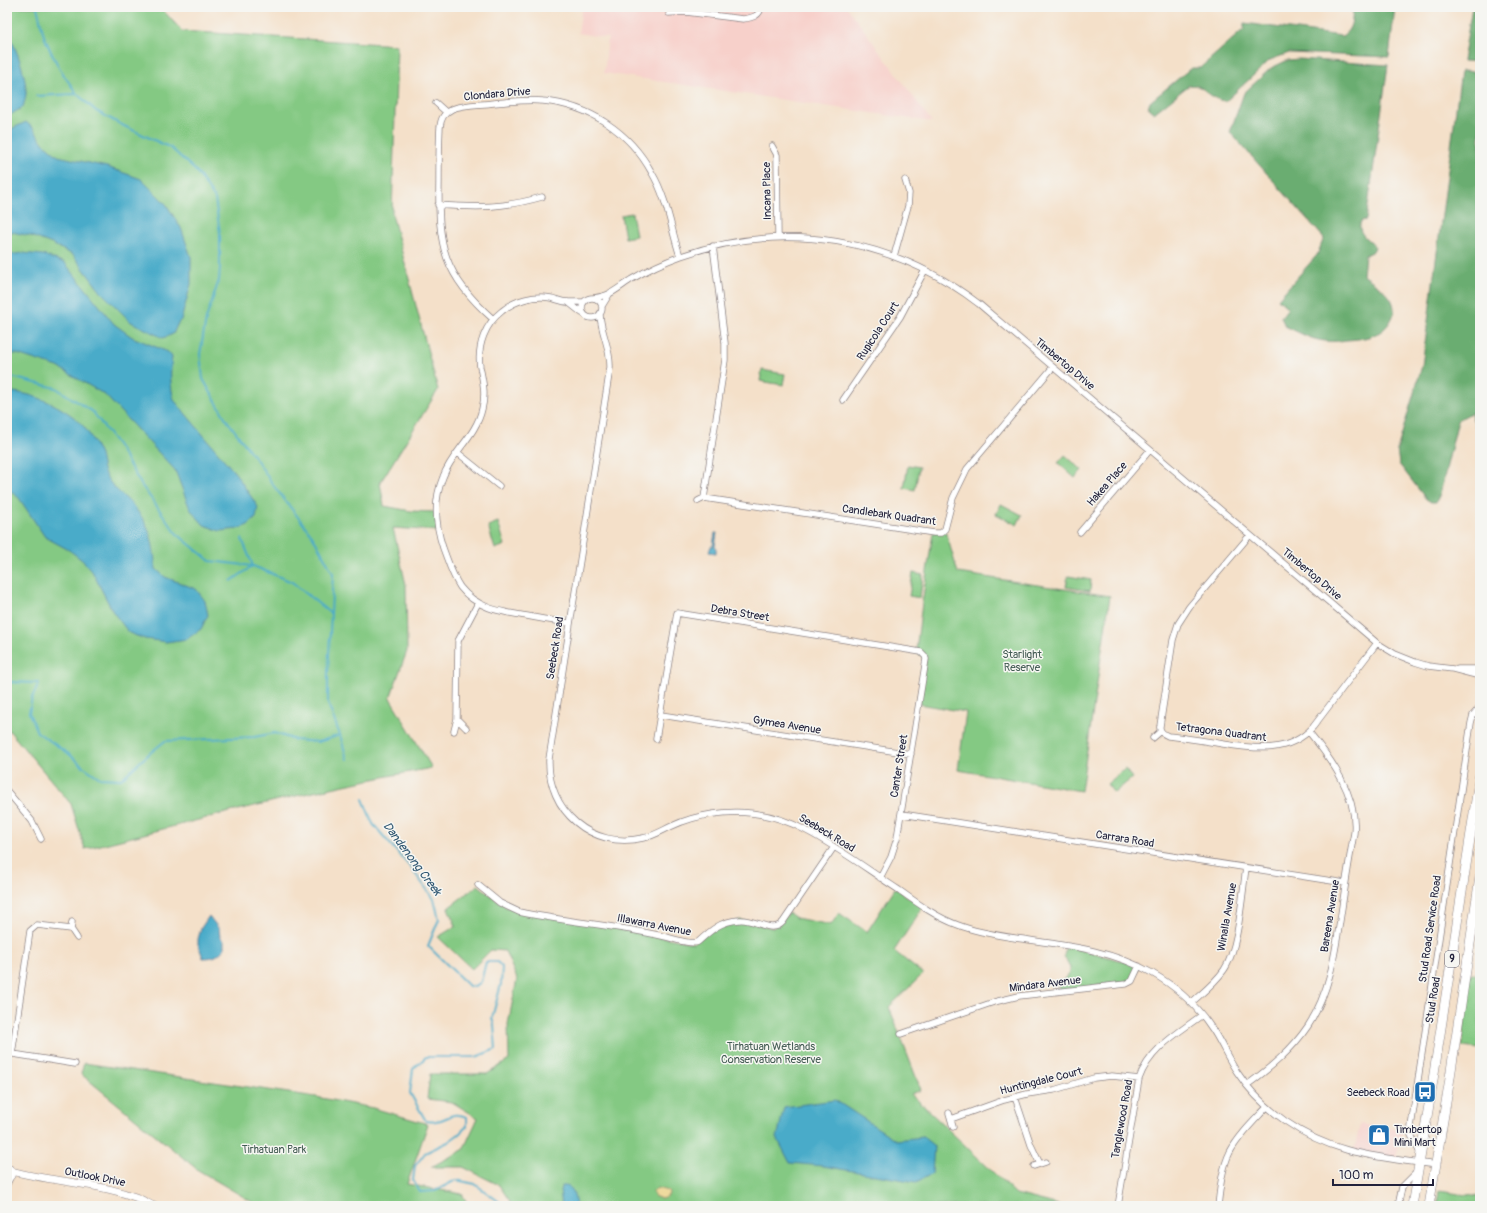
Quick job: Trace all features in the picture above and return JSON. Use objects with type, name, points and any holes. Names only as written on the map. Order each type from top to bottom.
[{"type":"highway","name":"Stud Road","points":[[1412,1206],[1476,830],[1480,774]]},
{"type":"highway","name":"9","points":[[1429,1206],[1451,1076],[1480,877]]},
{"type":"street","points":[[668,13],[686,12],[733,19],[745,19],[751,18],[758,14],[761,7]]},
{"type":"street","name":"Clondara Drive","points":[[446,112],[461,106],[521,100],[542,101],[570,106],[603,120],[634,146],[652,172],[661,191],[680,256]]},
{"type":"street","points":[[436,103],[446,112],[442,118],[440,130],[438,205],[441,242],[453,273],[469,297],[493,319]]},
{"type":"street","name":"Incana Place","points":[[772,146],[776,156],[778,237]]},
{"type":"street","points":[[894,256],[908,206],[909,193],[905,180]]},
{"type":"street","points":[[438,205],[487,207],[513,204],[542,197]]},
{"type":"street","name":"Timbertop Drive","points":[[594,298],[610,293],[646,271],[680,256],[733,241],[778,237],[808,238],[843,242],[894,256],[943,279],[973,299],[1377,643],[1395,654],[1415,662],[1480,676]]},
{"type":"street","points":[[698,501],[704,498],[725,355],[713,246]]},
{"type":"street","name":"Rupicola Court","points":[[844,400],[900,317],[924,270]]},
{"type":"street","name":"Timbertop Drive","points":[[602,306],[610,293]]},
{"type":"street","points":[[569,623],[505,613],[478,603],[466,593],[456,580],[441,542],[437,525],[436,506],[439,487],[446,470],[476,427],[482,410],[484,388],[480,362],[480,348],[493,319],[503,310],[522,300],[542,297],[567,302],[583,302]]},
{"type":"street","points":[[567,302],[590,319],[596,318],[600,315],[602,306],[600,302],[594,298],[588,298],[583,302],[581,307],[582,313]]},
{"type":"street","name":"Seebeck Road","points":[[600,315],[601,329],[609,351],[610,368],[549,752],[549,766],[552,785],[557,799],[566,813],[587,830],[599,836],[629,840],[650,836],[700,816],[733,812],[750,813],[771,817],[793,824],[834,847],[923,907],[957,925],[981,932],[1093,950],[1122,958],[1139,966],[1176,989],[1191,1003],[1212,1029],[1237,1072],[1247,1085],[1267,1107],[1297,1128],[1329,1144],[1349,1150],[1436,1165]]},
{"type":"street","name":"Seebeck Road","points":[[590,319],[601,329]]},
{"type":"street","name":"Candlebark Quadrant","points":[[704,498],[931,533],[941,533],[946,528],[953,498],[967,469],[1053,367]]},
{"type":"street","name":"Hakea Place","points":[[1080,532],[1150,450]]},
{"type":"street","points":[[458,453],[499,486]]},
{"type":"street","name":"Tetragona Quadrant","points":[[1250,536],[1186,611],[1178,624],[1173,640],[1159,728],[1161,732],[1168,736],[1260,749],[1285,745],[1309,732],[1377,643]]},
{"type":"street","points":[[454,731],[457,719],[458,641],[478,603]]},
{"type":"street","name":"Debra Street","points":[[656,739],[677,613],[918,651],[924,655]]},
{"type":"street","name":"Canter Street","points":[[880,878],[891,857],[896,843],[902,814],[925,662],[924,655]]},
{"type":"street","name":"Timbertop Drive","points":[[1453,669],[1478,668]]},
{"type":"street","name":"Stud Road Service Road","points":[[1420,1163],[1411,1135],[1411,1127],[1471,723],[1473,716],[1480,707]]},
{"type":"street","name":"Gymea Avenue","points":[[660,715],[911,754]]},
{"type":"street","points":[[457,719],[466,728]]},
{"type":"street","name":"Tetragona Quadrant","points":[[1153,738],[1161,732]]},
{"type":"street","name":"Bareena Avenue","points":[[1247,1085],[1277,1062],[1289,1050],[1308,1026],[1322,1000],[1330,978],[1333,963],[1354,829],[1352,808],[1336,768],[1324,750],[1309,732]]},
{"type":"street","points":[[7,791],[32,821],[41,839]]},
{"type":"street","name":"Carrara Road","points":[[902,814],[1345,883]]},
{"type":"street","name":"Illawarra Avenue","points":[[478,885],[500,903],[519,912],[658,934],[689,943],[695,943],[713,928],[728,922],[745,920],[754,921],[770,928],[779,926],[834,847]]},
{"type":"street","name":"Winalla Avenue","points":[[1191,1003],[1216,981],[1224,971],[1230,959],[1246,868]]},
{"type":"street","points":[[72,922],[71,929],[77,938]]},
{"type":"street","points":[[71,929],[37,925],[30,931],[9,1053],[75,1064]]},
{"type":"street","name":"Mindara Avenue","points":[[901,1034],[994,1002],[1020,996],[1126,984],[1132,980],[1139,966]]},
{"type":"street","name":"Tanglewood Road","points":[[1118,1206],[1139,1079],[1147,1061],[1157,1050],[1202,1015]]},
{"type":"street","name":"Huntingdale Court","points":[[953,1127],[950,1116],[1015,1097],[1054,1090],[1099,1077],[1119,1076],[1139,1079]]},
{"type":"street","points":[[1015,1097],[1037,1165],[1046,1162]]},
{"type":"street","points":[[1218,1206],[1224,1170],[1230,1152],[1240,1137],[1267,1107]]},
{"type":"street","points":[[1398,1206],[1402,1187],[1420,1163]]},
{"type":"street","name":"Outlook Drive","points":[[9,1176],[30,1176],[104,1188],[133,1196],[154,1206]]},
{"type":"shaded area","points":[[582,7],[612,11],[613,7],[847,7],[932,122],[604,73],[608,38],[578,33]]},
{"type":"shaded area","points":[[1360,1124],[1402,1130],[1397,1159],[1354,1151]]},
{"type":"green space","points":[[7,7],[160,7],[182,31],[397,45],[392,214],[438,390],[380,483],[384,506],[411,511],[436,512],[438,531],[393,528],[406,585],[407,651],[390,698],[432,768],[301,795],[85,849],[71,804],[7,728]]},
{"type":"green space","points":[[1353,7],[1395,7],[1389,57],[1289,53],[1270,60],[1226,101],[1215,98],[1198,86],[1193,85],[1188,86],[1154,113],[1148,108],[1150,102],[1191,68],[1200,68],[1244,29],[1244,23],[1342,36],[1350,27]]},
{"type":"green space","points":[[1472,7],[1480,7],[1480,62],[1463,61]]},
{"type":"green space","points":[[1299,59],[1388,65],[1366,220],[1361,221],[1360,229],[1364,236],[1375,247],[1373,251],[1365,255],[1363,275],[1388,295],[1393,303],[1394,312],[1385,328],[1374,335],[1361,339],[1336,341],[1320,340],[1285,326],[1281,317],[1288,308],[1278,299],[1317,255],[1324,238],[1230,132],[1244,93],[1271,68],[1288,60]]},
{"type":"green space","points":[[1461,71],[1480,72],[1480,442],[1471,413],[1458,420],[1440,494],[1436,502],[1431,502],[1426,499],[1399,464],[1397,450],[1422,366]]},
{"type":"green space","points":[[632,213],[636,236],[625,238],[621,215]]},
{"type":"green space","points":[[762,370],[785,374],[783,385],[760,381]]},
{"type":"green space","points":[[1065,455],[1082,470],[1075,478],[1058,463]]},
{"type":"green space","points":[[908,465],[919,467],[915,490],[904,488]]},
{"type":"green space","points":[[1001,504],[1022,515],[1017,525],[996,514]]},
{"type":"green space","points":[[498,522],[505,545],[495,549],[488,526]]},
{"type":"green space","name":"Starlight Reserve","points":[[945,529],[958,573],[1110,596],[1081,791],[958,770],[966,712],[919,704],[926,659],[916,651],[922,603],[933,533]]},
{"type":"green space","points":[[913,573],[923,575],[920,598],[909,596]]},
{"type":"green space","points":[[1068,576],[1091,580],[1090,591],[1066,587]]},
{"type":"green space","points":[[1125,769],[1132,778],[1114,793],[1107,784]]},
{"type":"green space","name":"Tirhatuan Wetlands Conservation Reserve","points":[[478,885],[506,907],[693,943],[709,932],[740,920],[773,928],[789,913],[796,918],[831,925],[839,913],[867,932],[895,888],[923,907],[894,951],[923,974],[889,1007],[921,1090],[911,1094],[1016,1194],[1063,1206],[513,1206],[499,1185],[463,1167],[431,1167],[463,1150],[478,1118],[452,1102],[427,1099],[430,1074],[487,1074],[509,1060],[508,1024],[517,979],[505,951],[491,950],[472,969],[438,937],[456,926],[448,908]]},
{"type":"green space","points":[[1066,945],[1139,966],[1132,981],[1059,991],[1058,983],[1070,973],[1070,967],[1064,956]]},
{"type":"green space","points":[[1470,973],[1480,975],[1480,1049],[1462,1047]]},
{"type":"green space","name":"Tirhatuan Park","points":[[84,1063],[316,1097],[373,1108],[428,1124],[407,1184],[462,1194],[469,1206],[259,1206],[198,1170],[81,1074]]},
{"type":"green space","points":[[1439,1191],[1480,1197],[1480,1206],[1437,1206]]},
{"type":"sand","points":[[657,1188],[668,1191],[669,1194],[667,1197],[661,1199],[654,1196],[653,1192]]},
{"type":"water","points":[[7,32],[14,45],[20,62],[25,79],[26,94],[23,107],[7,117]]},
{"type":"water","points":[[26,122],[33,128],[43,143],[58,156],[107,167],[141,179],[166,204],[181,228],[191,257],[191,284],[181,320],[173,334],[163,338],[131,322],[101,292],[73,255],[52,244],[31,236],[7,231],[7,131]]},
{"type":"water","points":[[23,253],[43,255],[65,263],[114,324],[132,337],[168,352],[172,357],[171,378],[174,400],[236,474],[258,507],[256,518],[248,525],[238,529],[220,531],[204,525],[190,509],[175,470],[105,395],[58,367],[17,354],[7,354],[7,255]]},
{"type":"water","points":[[7,392],[40,398],[62,409],[81,423],[100,455],[105,474],[109,481],[127,499],[145,522],[151,536],[156,569],[165,577],[196,589],[205,601],[208,615],[201,629],[187,639],[166,642],[145,639],[129,633],[113,612],[92,571],[82,560],[69,550],[45,537],[19,498],[7,488]]},
{"type":"water","points":[[715,533],[717,533],[715,546],[716,553],[709,552],[711,546],[713,546]]},
{"type":"water","points":[[209,916],[219,929],[220,937],[224,941],[224,949],[215,956],[203,958],[198,944],[198,939],[201,928]]},
{"type":"water","points":[[835,1100],[896,1140],[923,1137],[934,1146],[932,1174],[916,1182],[823,1166],[790,1163],[777,1138],[784,1107]]},
{"type":"water","points":[[562,1186],[572,1189],[576,1206],[562,1206],[560,1190]]},
{"type":"waterway","points":[[37,7],[44,36],[51,52],[61,71],[77,94],[96,111],[171,148],[197,172],[215,199],[220,233],[220,267],[219,280],[206,319],[200,354],[203,379],[226,419],[273,485],[312,535],[333,573],[328,704],[340,735]]},
{"type":"waterway","points":[[36,96],[77,94]]},
{"type":"waterway","points":[[7,376],[56,388],[93,412],[118,446],[142,486],[177,534],[210,561],[253,566],[292,582],[331,614]]},
{"type":"waterway","points":[[231,581],[253,566],[242,539]]},
{"type":"waterway","name":"Dandenong Creek","points":[[7,682],[39,683],[32,698],[29,713],[37,732],[100,778],[121,779],[165,741],[254,737],[275,733],[295,740],[318,742],[340,735],[347,759]]},
{"type":"waterway","name":"Dandenong Creek","points":[[363,799],[373,824],[411,868],[434,899],[439,919],[428,946],[469,986],[475,987],[481,982],[486,962],[497,962],[502,967],[501,984],[492,1018],[496,1049],[476,1057],[426,1057],[413,1069],[410,1093],[426,1121],[441,1120],[453,1115],[467,1117],[467,1126],[459,1134],[448,1142],[425,1153],[415,1166],[413,1180],[420,1192],[435,1191],[456,1180],[475,1184],[505,1206]]},
{"type":"place","name":"Seebeck Road","points":[[1425,1092]]},
{"type":"place","name":"Timbertop Mini Mart","points":[[1379,1135]]}]
